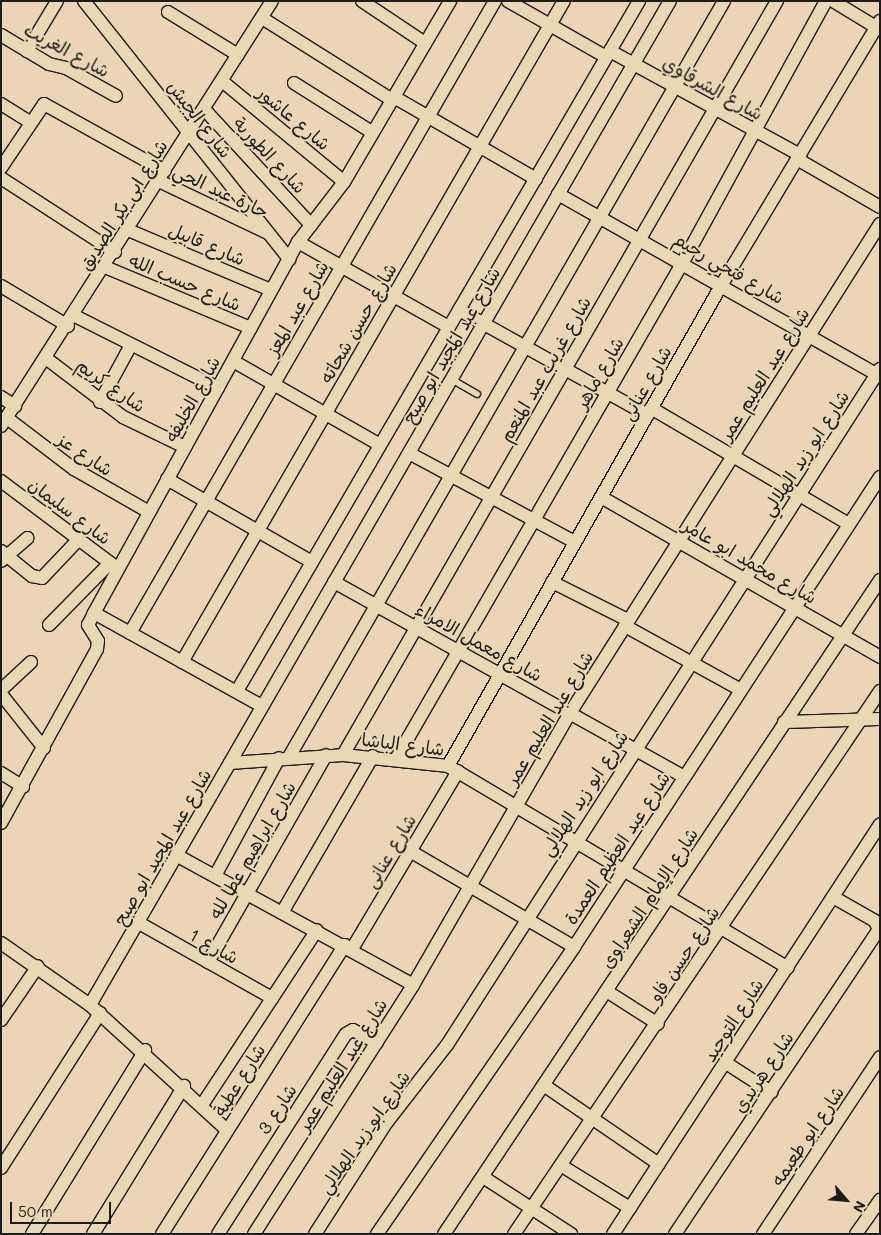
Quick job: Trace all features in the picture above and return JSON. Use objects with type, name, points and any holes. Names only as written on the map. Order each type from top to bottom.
[{"type":"street","points":[[27,51],[57,1]]},
{"type":"street","name":"شارع الجيش","points":[[84,1],[289,259]]},
{"type":"street","points":[[362,1],[425,43]]},
{"type":"street","name":"شارع عبد المعز","points":[[130,633],[495,1]]},
{"type":"street","name":"شارع الشرقاوي","points":[[508,1],[550,25],[608,54],[634,64],[715,108],[756,131],[880,208]]},
{"type":"street","name":"شارع حسن شحاته","points":[[182,662],[564,1]]},
{"type":"street","name":"شارع عبد المجيد ابو صبح","points":[[237,691],[639,1]]},
{"type":"street","name":"شارع عبد المجيد ابو صبح","points":[[1,1168],[95,1009],[176,855],[670,1]]},
{"type":"street","points":[[215,876],[376,605],[724,1]]},
{"type":"street","name":"شارع غريب عبد المنعم","points":[[343,755],[777,1]]},
{"type":"street","name":"شارع ماهر","points":[[396,758],[683,262],[826,1]]},
{"type":"street","points":[[833,1],[877,31]]},
{"type":"street","name":"شارع ابى بكر الصديق","points":[[4,422],[72,321],[188,133],[262,18],[269,2]]},
{"type":"street","name":"شارع الخليفه","points":[[1,823],[23,788],[97,649],[98,641],[88,625],[114,566],[149,512],[298,242],[344,182],[449,2]]},
{"type":"street","points":[[168,12],[238,55]]},
{"type":"street","points":[[262,18],[393,98],[428,116],[536,179]]},
{"type":"street","name":"شارع عنانى","points":[[349,947],[410,851],[500,674],[722,284],[798,157],[877,31]]},
{"type":"street","name":"شارع الغريب","points":[[1,35],[27,51],[116,96]]},
{"type":"street","name":"شارع عاشور","points":[[222,81],[344,182]]},
{"type":"street","points":[[294,83],[373,133]]},
{"type":"street","points":[[1,104],[30,122],[1,168]]},
{"type":"street","name":"حارة عبد الحي","points":[[30,122],[40,106],[47,104],[162,176],[268,233]]},
{"type":"street","name":"شارع الطورية","points":[[204,109],[311,225]]},
{"type":"street","points":[[1,178],[114,252]]},
{"type":"street","name":"شارع فتحي رحيم","points":[[558,194],[879,373]]},
{"type":"street","name":"شارع عبد العليم عمر","points":[[254,1234],[377,1043],[570,713],[678,539],[880,224]]},
{"type":"street","name":"شارع قابيل","points":[[128,230],[272,290]]},
{"type":"street","points":[[298,242],[449,327]]},
{"type":"street","name":"شارع حسب الله","points":[[105,267],[251,328]]},
{"type":"street","points":[[1,286],[72,321],[131,344],[218,388]]},
{"type":"street","points":[[459,310],[608,393],[733,456],[849,524]]},
{"type":"street","points":[[100,402],[131,344]]},
{"type":"street","name":"شارع كريم","points":[[46,359],[100,402],[185,447]]},
{"type":"street","points":[[233,361],[380,445]]},
{"type":"street","name":"شارع ابو زيد الهلالي","points":[[315,1234],[387,1122],[447,1045],[574,840],[879,373]]},
{"type":"street","points":[[1,397],[15,406]]},
{"type":"street","name":"شارع عز","points":[[4,422],[74,469],[149,512]]},
{"type":"street","points":[[408,453],[575,542]]},
{"type":"street","name":"شارع عبد العظيم العمدة","points":[[377,1234],[574,947],[880,477]]},
{"type":"street","points":[[167,479],[312,562]]},
{"type":"street","name":"شارع سليمان","points":[[1,481],[114,566]]},
{"type":"street","name":"شارع محمد ابو عامر","points":[[600,497],[745,577],[880,657]]},
{"type":"street","points":[[27,538],[3,556],[32,576],[42,578],[78,539]]},
{"type":"street","points":[[49,625],[114,566]]},
{"type":"street","name":"شارع الإمام الشعراوى","points":[[444,1234],[671,898],[784,722],[880,580]]},
{"type":"street","name":"شارع معمل الامراء","points":[[334,582],[684,777]]},
{"type":"street","points":[[552,582],[741,690]]},
{"type":"street","points":[[94,613],[262,706]]},
{"type":"street","points":[[1,690],[31,662]]},
{"type":"street","name":"شارع حسن فاو","points":[[514,1234],[594,1120],[880,691]]},
{"type":"street","points":[[1,694],[44,748]]},
{"type":"street","points":[[784,722],[862,718],[880,719]]},
{"type":"street","name":"شارع الباشا","points":[[230,763],[343,755],[396,758],[453,768],[788,968]]},
{"type":"street","name":"شارع ابراهيم عطا لله","points":[[208,962],[326,756]]},
{"type":"street","points":[[283,911],[373,756]]},
{"type":"street","points":[[1,773],[23,788]]},
{"type":"street","name":"شارع التوحيد","points":[[612,1234],[726,1063],[880,824]]},
{"type":"street","points":[[410,851],[574,947]]},
{"type":"street","points":[[176,855],[349,947],[412,985]]},
{"type":"street","points":[[833,897],[875,921],[879,930]]},
{"type":"street","name":"شارع 1","points":[[139,923],[272,998]]},
{"type":"street","points":[[202,1105],[317,930]]},
{"type":"street","name":"شارع هريدي","points":[[676,1234],[879,930]]},
{"type":"street","points":[[1,943],[38,966],[145,1050],[227,1130]]},
{"type":"street","name":"شارع عطية","points":[[162,1234],[227,1130],[349,947]]},
{"type":"street","points":[[1,1020],[38,966]]},
{"type":"street","points":[[608,992],[658,1024]]},
{"type":"street","name":"شارع 3","points":[[218,1234],[346,1034],[353,1030],[377,1043]]},
{"type":"street","points":[[32,1234],[145,1050]]},
{"type":"street","name":"شارع ابو طعيمه","points":[[763,1234],[880,1057]]},
{"type":"street","points":[[726,1063],[771,1092]]},
{"type":"street","points":[[93,1234],[184,1086]]},
{"type":"street","points":[[545,1086],[659,1164]]},
{"type":"street","points":[[562,1166],[630,1208]]},
{"type":"street","points":[[483,1177],[571,1234]]},
{"type":"street","points":[[856,1234],[880,1200]]},
{"type":"lane","points":[[452,379],[477,394]]}]
